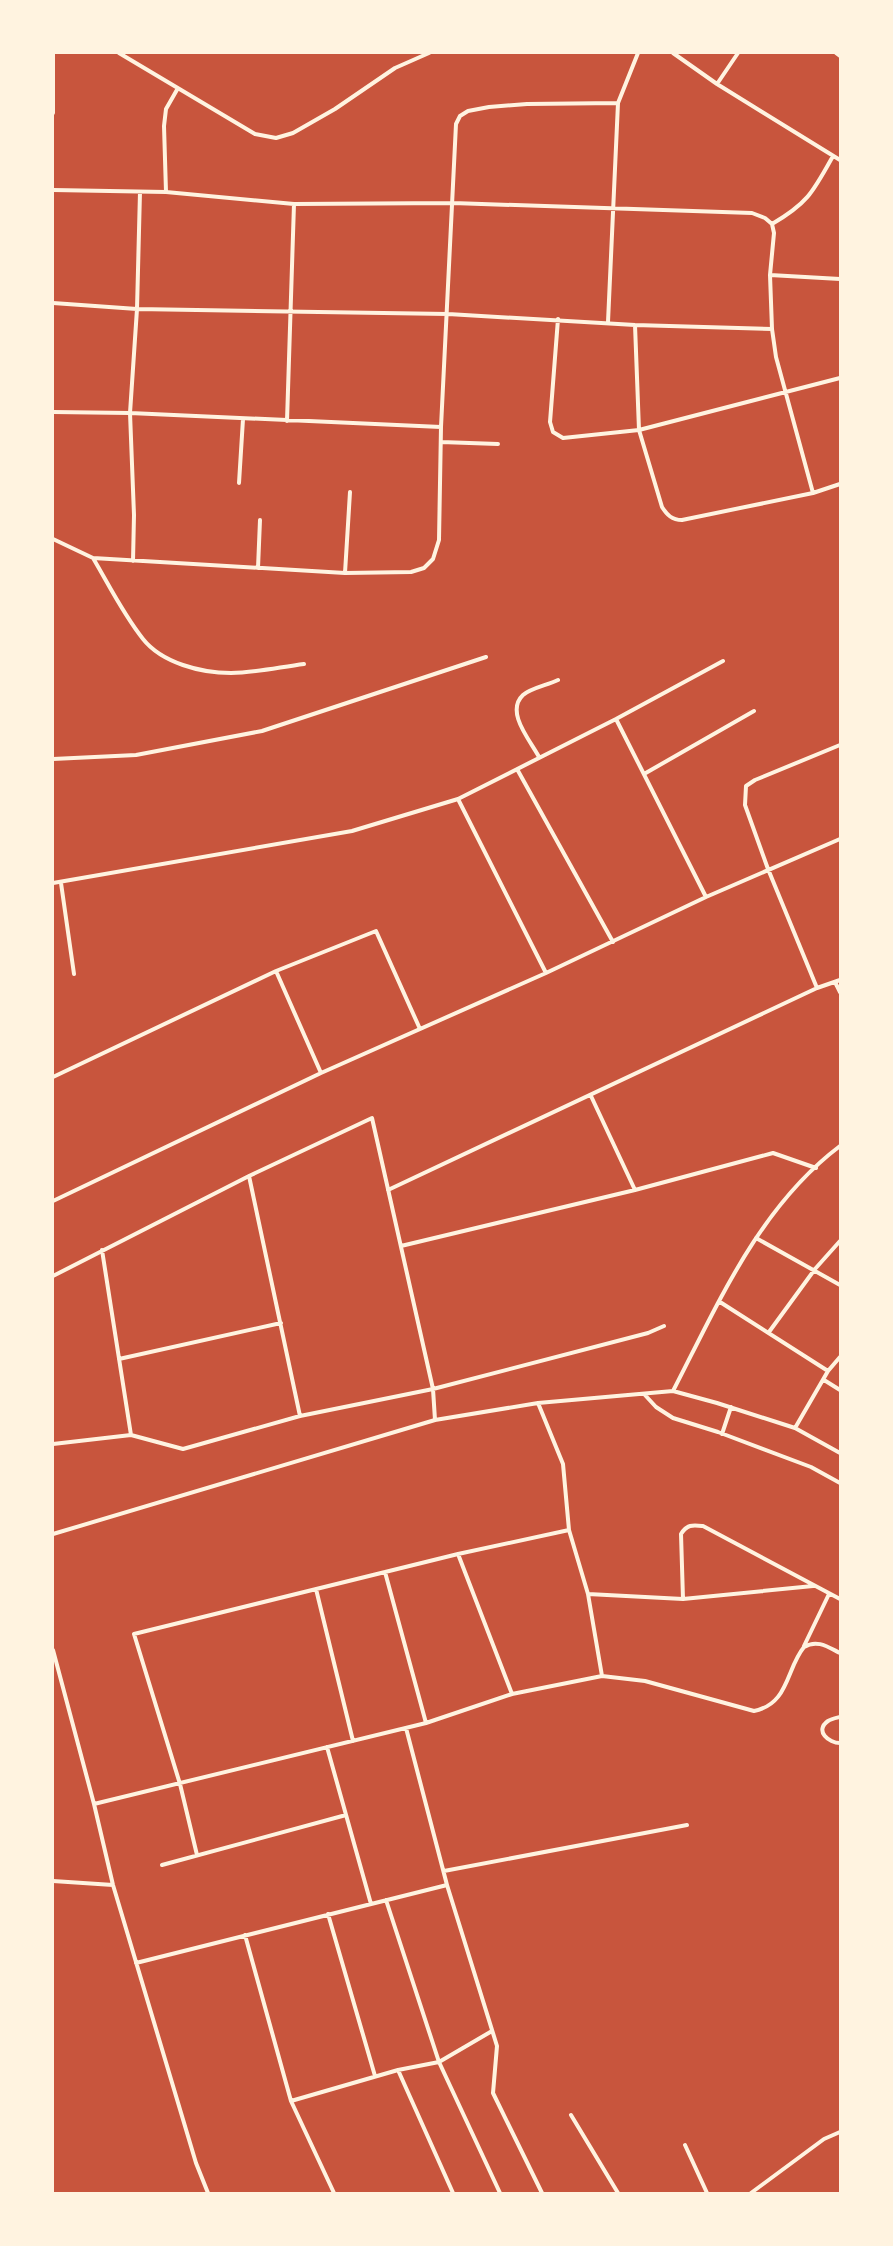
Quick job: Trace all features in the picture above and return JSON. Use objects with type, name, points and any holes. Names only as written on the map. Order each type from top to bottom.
[{"type":"street","points":[[53,53],[53,113]]},
{"type":"street","points":[[119,53],[255,134],[276,138],[293,133],[335,109],[395,68],[429,53]]},
{"type":"street","points":[[608,322],[618,103],[638,53]]},
{"type":"street","points":[[673,53],[717,84],[840,160]]},
{"type":"street","points":[[717,84],[738,53]]},
{"type":"street","points":[[836,53],[840,56]]},
{"type":"street","points":[[166,192],[164,126],[166,109],[178,88]]},
{"type":"street","points":[[53,539],[93,558],[345,573],[411,572],[424,568],[433,559],[439,540],[441,426],[448,314],[456,124],[460,116],[468,111],[489,107],[527,104],[618,103]]},
{"type":"street","points":[[772,224],[798,208],[813,192],[833,156]]},
{"type":"street","points":[[53,190],[166,192],[294,204],[453,203],[752,213],[765,218],[772,224],[774,233],[770,275],[772,329],[776,357],[784,392],[813,493]]},
{"type":"street","points":[[133,561],[134,514],[130,413],[137,309],[140,192]]},
{"type":"street","points":[[287,421],[294,204]]},
{"type":"street","points":[[770,275],[840,279]]},
{"type":"street","points":[[53,303],[137,309],[448,314],[608,322],[635,326],[772,329]]},
{"type":"street","points":[[558,319],[550,422],[553,432],[563,438],[639,430],[840,378]]},
{"type":"street","points":[[635,326],[639,430],[662,507],[668,516],[676,520],[813,493],[840,484]]},
{"type":"street","points":[[53,412],[130,413],[287,421],[441,426]]},
{"type":"street","points":[[239,483],[243,419]]},
{"type":"street","points":[[441,442],[498,444]]},
{"type":"street","points":[[345,573],[350,492]]},
{"type":"street","points":[[258,568],[260,520]]},
{"type":"street","points":[[93,558],[124,612],[143,640],[157,652],[173,662],[200,669],[231,673],[304,664]]},
{"type":"street","points":[[53,759],[136,755],[262,731],[486,657]]},
{"type":"street","points":[[53,883],[352,831],[458,799],[616,719],[723,661]]},
{"type":"street","points":[[539,757],[517,718],[515,710],[524,694],[558,680]]},
{"type":"street","points":[[644,774],[754,711]]},
{"type":"street","points":[[616,719],[706,897]]},
{"type":"street","points":[[817,988],[768,869],[745,805],[746,786],[755,780],[840,745]]},
{"type":"street","points":[[517,769],[613,942]]},
{"type":"street","points":[[458,799],[546,973]]},
{"type":"street","points":[[53,1201],[321,1073],[546,973],[768,869],[840,839]]},
{"type":"street","points":[[60,883],[74,974]]},
{"type":"street","points":[[53,1077],[276,971],[376,931],[420,1029]]},
{"type":"street","points":[[276,971],[321,1073]]},
{"type":"street","points":[[388,1190],[591,1096],[817,988],[838,981],[840,992]]},
{"type":"street","points":[[591,1096],[635,1190]]},
{"type":"street","points":[[53,1276],[250,1176],[372,1118],[433,1389],[436,1420]]},
{"type":"street","points":[[673,1391],[756,1238],[791,1190],[840,1146]]},
{"type":"street","points":[[401,1246],[635,1190],[773,1153],[816,1168]]},
{"type":"street","points":[[250,1176],[300,1416]]},
{"type":"street","points":[[756,1238],[840,1284]]},
{"type":"street","points":[[769,1332],[815,1269],[840,1242]]},
{"type":"street","points":[[102,1250],[131,1435]]},
{"type":"street","points":[[720,1302],[828,1371]]},
{"type":"street","points":[[119,1359],[281,1323]]},
{"type":"street","points":[[53,1444],[131,1435],[183,1449],[300,1416],[433,1389],[648,1333],[664,1326]]},
{"type":"street","points":[[795,1428],[828,1371],[840,1357]]},
{"type":"street","points":[[824,1380],[840,1390]]},
{"type":"street","points":[[53,1534],[436,1420],[538,1403],[673,1391],[731,1407],[795,1428],[840,1453]]},
{"type":"street","points":[[644,1394],[664,1414],[811,1467],[840,1483]]},
{"type":"street","points":[[538,1403],[563,1464],[569,1530],[588,1594],[602,1676]]},
{"type":"street","points":[[722,1434],[731,1407]]},
{"type":"street","points":[[683,1599],[681,1534],[685,1528],[692,1525],[704,1526],[840,1600]]},
{"type":"street","points":[[198,1856],[180,1784],[134,1634],[458,1554],[569,1530]]},
{"type":"street","points":[[458,1554],[512,1694]]},
{"type":"street","points":[[385,1572],[426,1723]]},
{"type":"street","points":[[588,1594],[683,1599],[813,1586]]},
{"type":"street","points":[[316,1589],[353,1741]]},
{"type":"street","points":[[94,1804],[426,1723],[512,1694],[602,1676],[644,1681],[754,1711],[764,1709],[776,1700],[804,1647],[829,1594]]},
{"type":"street","points":[[804,1647],[815,1643],[822,1644],[840,1653]]},
{"type":"street","points":[[53,1650],[54,1659],[94,1804],[113,1885],[196,2163],[208,2193]]},
{"type":"street","points":[[840,1717],[828,1721],[823,1727],[823,1734],[826,1739],[832,1743],[840,1743]]},
{"type":"street","points":[[406,1728],[448,1885],[497,2046],[493,2093],[542,2193]]},
{"type":"street","points":[[327,1748],[371,1904]]},
{"type":"street","points":[[162,1865],[346,1815]]},
{"type":"street","points":[[444,1871],[687,1825]]},
{"type":"street","points":[[53,1881],[113,1885]]},
{"type":"street","points":[[136,1963],[448,1885]]},
{"type":"street","points":[[386,1900],[439,2062],[500,2193]]},
{"type":"street","points":[[328,1914],[375,2076]]},
{"type":"street","points":[[245,1935],[291,2101],[334,2193]]},
{"type":"street","points":[[291,2101],[375,2076],[439,2062],[492,2031]]},
{"type":"street","points":[[398,2070],[453,2193]]},
{"type":"street","points":[[571,2115],[618,2193]]},
{"type":"street","points":[[751,2193],[824,2139],[840,2132]]},
{"type":"street","points":[[685,2145],[707,2193]]}]
